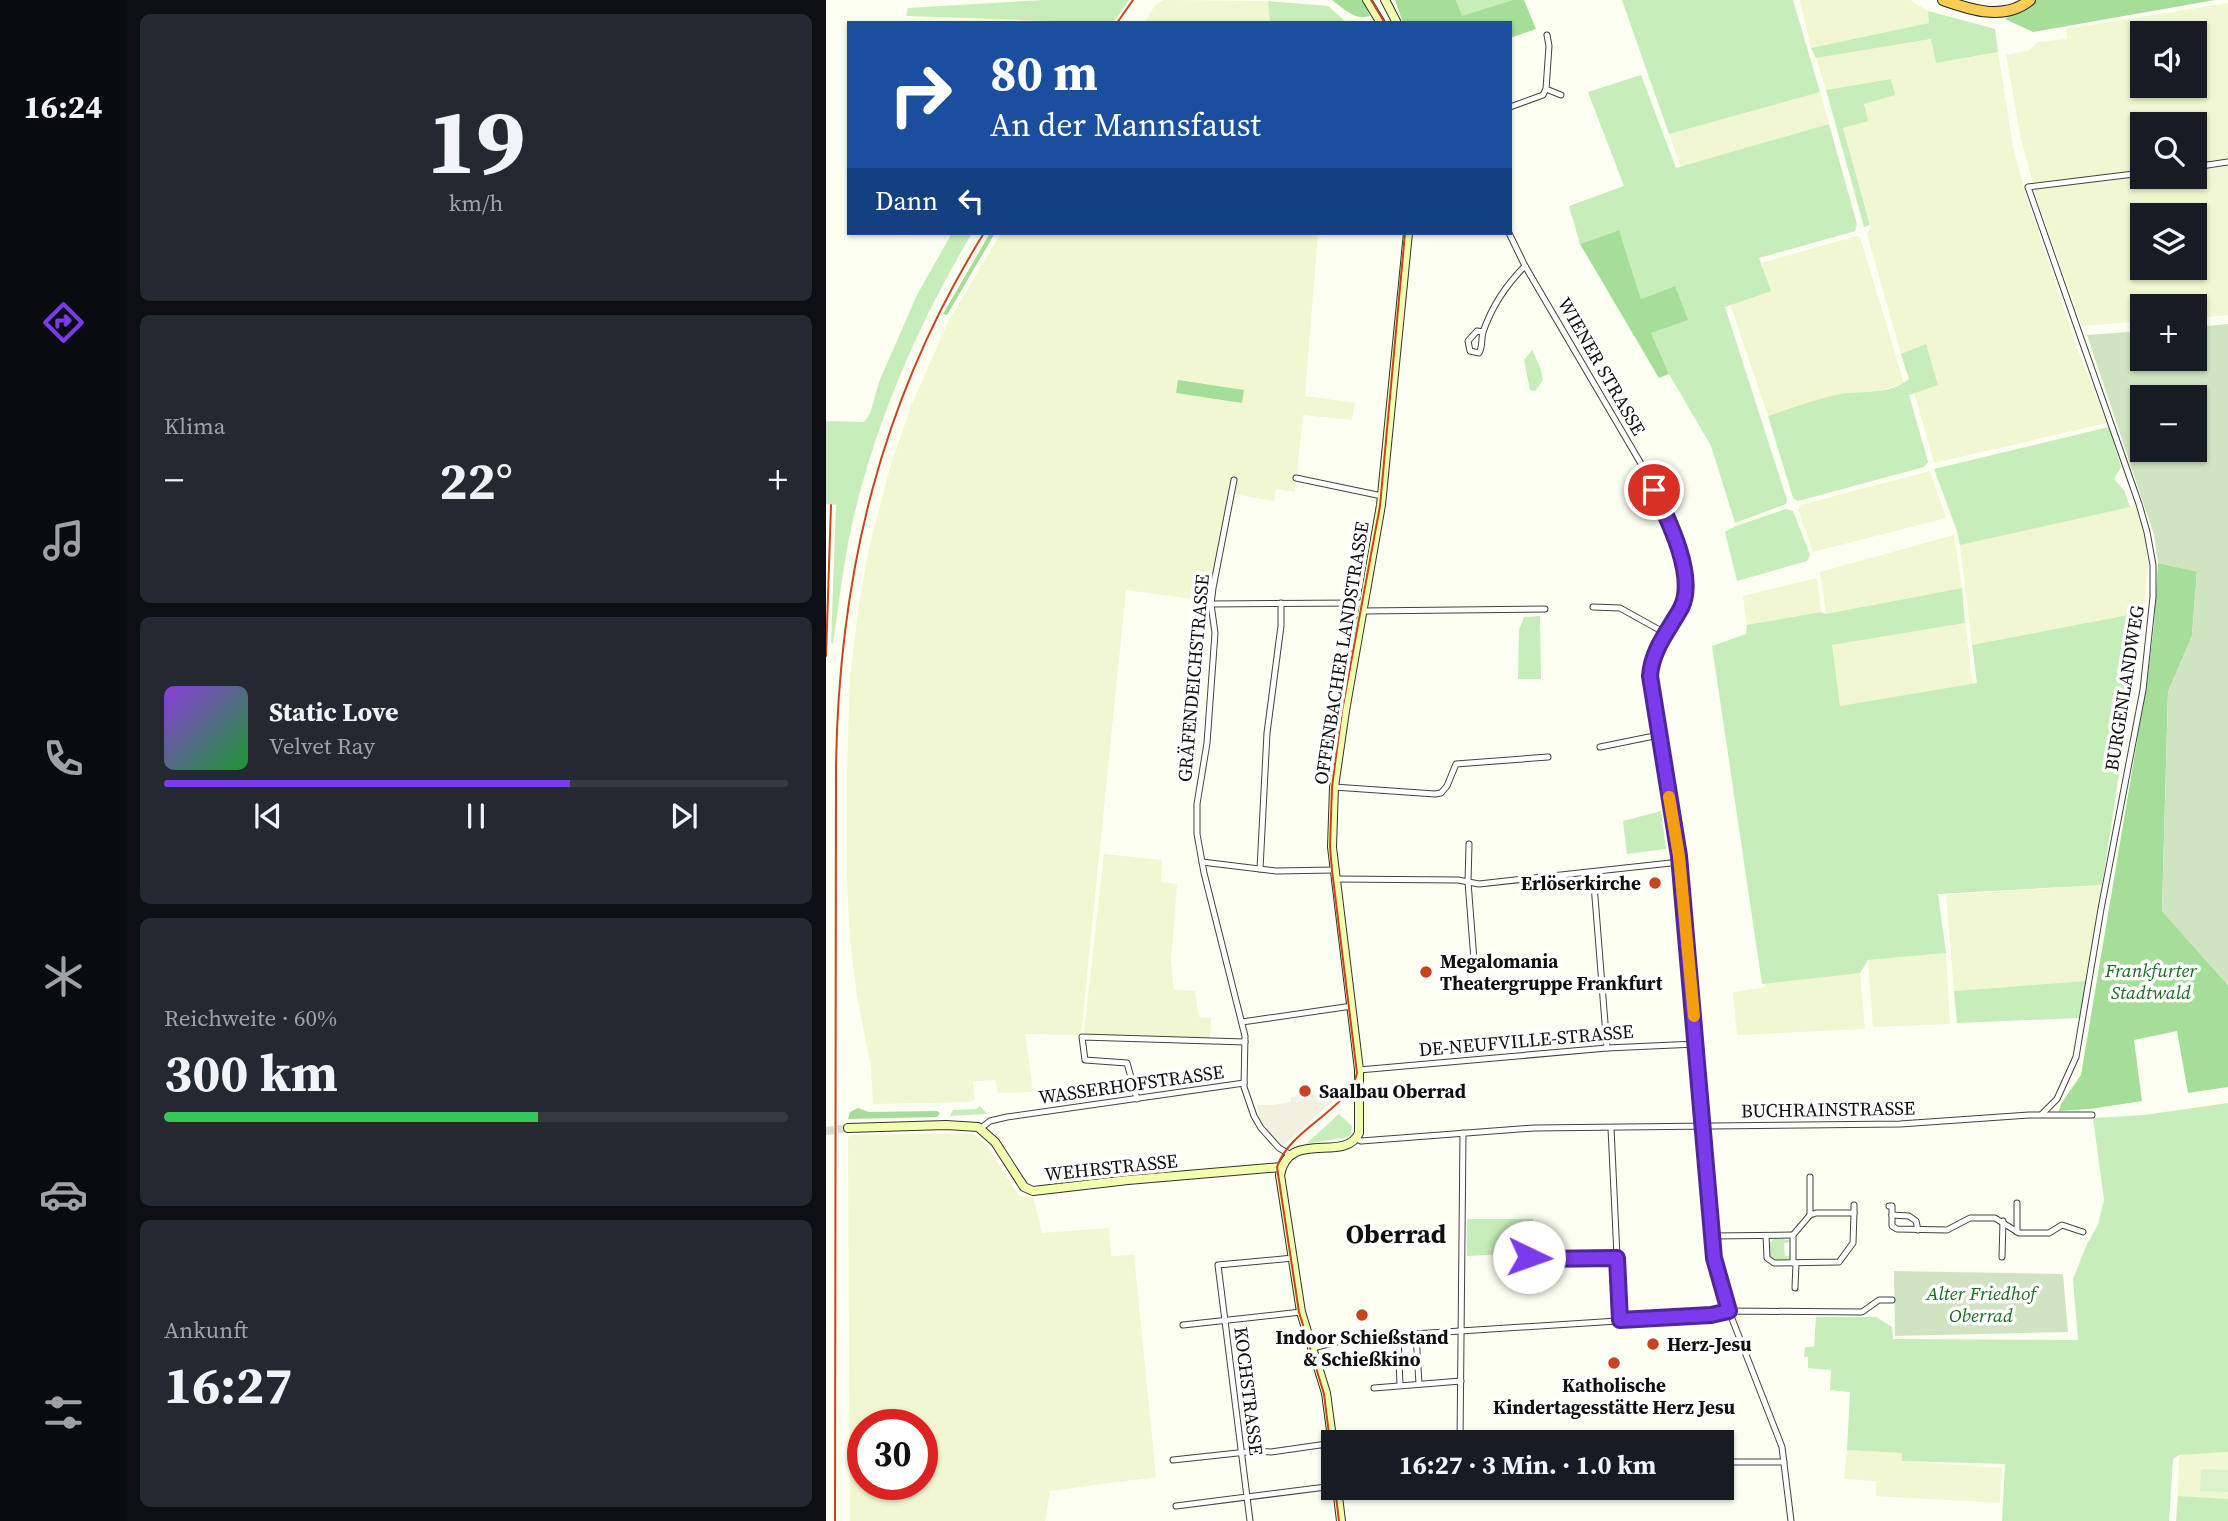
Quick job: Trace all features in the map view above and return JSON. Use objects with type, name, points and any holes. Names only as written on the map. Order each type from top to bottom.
[{"type":"highway","points":[[1943,0],[1973,10],[1991,12],[2008,11],[2030,0]]},
{"type":"highway","points":[[1957,0],[1993,8],[2007,6],[2019,0]]},
{"type":"main road","points":[[1367,0],[1380,21]]},
{"type":"main road","points":[[1389,3],[1395,21]]},
{"type":"main road","name":"OFFENBACHER LANDSTRASSE","points":[[1356,1139],[1360,1125],[1359,1074],[1332,847],[1334,787],[1382,496],[1408,235]]},
{"type":"main road","points":[[848,1128],[968,1125],[981,1128]]},
{"type":"main road","name":"WEHRSTRASSE","points":[[981,1128],[995,1142],[1024,1187],[1033,1191],[1282,1167]]},
{"type":"main road","points":[[1331,1430],[1326,1393],[1301,1312],[1281,1182],[1282,1167],[1291,1155],[1305,1150],[1346,1145],[1356,1139]]},
{"type":"main road","points":[[1337,1500],[1341,1521]]},
{"type":"street","points":[[1512,106],[1542,95],[1546,89],[1548,34]]},
{"type":"street","points":[[1546,89],[1561,95]]},
{"type":"street","points":[[2207,165],[2228,163]]},
{"type":"street","name":"BURGENLANDWEG","points":[[2042,1114],[2057,1099],[2076,1057],[2143,690],[2153,597],[2153,565],[2139,504],[2028,187],[2130,174]]},
{"type":"street","name":"WIENER STRASSE","points":[[1510,235],[1525,266],[1640,463],[1668,518],[1683,566],[1686,594],[1654,654],[1650,676],[1680,862],[1712,1236],[1716,1266],[1729,1311],[1782,1447],[1791,1521]]},
{"type":"street","points":[[1483,332],[1503,289],[1525,266]]},
{"type":"street","points":[[1296,478],[1382,496]]},
{"type":"street","name":"GRÄFENDEICHSTRASSE","points":[[1234,480],[1211,604],[1215,622],[1214,646],[1207,743],[1197,820],[1202,862],[1245,1042],[1244,1083]]},
{"type":"street","points":[[1260,869],[1267,733],[1281,626],[1281,603]]},
{"type":"street","points":[[1211,604],[1545,609]]},
{"type":"street","points":[[1593,607],[1620,608],[1665,634]]},
{"type":"street","points":[[1600,747],[1659,735]]},
{"type":"street","points":[[1334,787],[1435,794],[1441,793],[1447,786],[1456,764],[1548,757]]},
{"type":"street","points":[[1469,844],[1468,881],[1474,960]]},
{"type":"street","points":[[1202,862],[1295,872],[1468,881],[1479,884],[1680,862]]},
{"type":"street","points":[[1593,872],[1607,1048]]},
{"type":"street","points":[[1241,1022],[1352,1006]]},
{"type":"street","points":[[1137,1099],[1127,1063],[1085,1060],[1082,1037],[1245,1042]]},
{"type":"street","name":"DE-NEUFVILLE-STRASSE","points":[[1359,1074],[1607,1048],[1696,1044]]},
{"type":"street","name":"WASSERHOFSTRASSE","points":[[981,1128],[990,1121],[1244,1083],[1254,1116],[1261,1128],[1279,1148],[1291,1155]]},
{"type":"street","name":"BUCHRAINSTRASSE","points":[[1356,1139],[1361,1141],[1534,1128],[1900,1124],[2042,1114],[2092,1115]]},
{"type":"street","points":[[1611,1128],[1620,1320]]},
{"type":"street","points":[[1460,1430],[1463,1133]]},
{"type":"street","points":[[1810,1177],[1810,1215]]},
{"type":"street","points":[[2017,1203],[2017,1232]]},
{"type":"street","points":[[1766,1236],[1767,1258],[1770,1261],[1839,1262],[1853,1243],[1854,1205]]},
{"type":"street","points":[[1889,1206],[1892,1206],[1892,1226],[1897,1229],[1947,1230],[1970,1218],[1996,1218],[2017,1232],[2049,1233],[2065,1225],[2083,1232]]},
{"type":"street","points":[[1795,1288],[1793,1235],[1810,1215],[1854,1213]]},
{"type":"street","points":[[1892,1215],[1909,1216],[1916,1221],[1918,1230]]},
{"type":"street","points":[[2002,1257],[2003,1221]]},
{"type":"street","points":[[1712,1236],[1793,1235]]},
{"type":"street","name":"KOCHSTRASSE","points":[[1250,1521],[1217,1265],[1293,1258]]},
{"type":"street","points":[[1520,1258],[1617,1258]]},
{"type":"street","points":[[1313,1348],[1352,1338],[1711,1315],[1729,1311],[1862,1312],[1879,1300],[1892,1300]]},
{"type":"street","points":[[1183,1325],[1301,1312]]},
{"type":"street","points":[[1416,1334],[1419,1384]]},
{"type":"street","points":[[1398,1335],[1400,1385]]},
{"type":"street","points":[[1374,1388],[1461,1381]]},
{"type":"street","points":[[1173,1461],[1321,1445]]},
{"type":"street","points":[[1734,1462],[1784,1462]]},
{"type":"street","points":[[1177,1506],[1321,1488]]},
{"type":"green space","points":[[1043,0],[1129,0],[1114,21],[906,16],[908,8]]},
{"type":"green space","points":[[1164,0],[1268,1],[1270,21],[1145,21],[1156,4]]},
{"type":"green space","points":[[1332,0],[1363,0],[1370,16],[1354,15]]},
{"type":"green space","points":[[1395,0],[1456,0],[1462,16],[1513,0],[1524,0],[1536,29],[1512,37],[1512,21],[1402,21]]},
{"type":"green space","points":[[1456,0],[1513,0],[1462,17]]},
{"type":"green space","points":[[1622,0],[1793,0],[1820,92],[1669,134]]},
{"type":"green space","points":[[1800,0],[1910,0],[1928,11],[1929,23],[1811,48]]},
{"type":"green space","points":[[2035,0],[2215,0],[2033,32],[2005,19]]},
{"type":"green space","points":[[1268,1],[1328,6],[1345,21],[1270,21]]},
{"type":"green space","points":[[2228,3],[2228,315],[2207,317],[2207,294],[2130,294],[2130,322],[2082,326],[2039,205],[2021,139],[2006,55],[2030,50],[2037,42],[2067,39],[2066,29]]},
{"type":"green space","points":[[1928,11],[1995,29],[1998,52],[1936,63],[1931,39],[1816,58],[1811,48],[1929,23]]},
{"type":"green space","points":[[1932,39],[1936,63],[1998,52],[2013,147],[2025,192],[2077,348],[2107,423],[1934,463],[1914,392],[1938,385],[1926,344],[1901,354],[1867,234],[1871,226],[1843,128],[1890,79],[1826,90],[1816,58]]},
{"type":"green space","points":[[1641,75],[1676,168],[1829,124],[1857,224],[1855,231],[1759,258],[1771,291],[1725,307],[1787,500],[1786,504],[1735,523],[1711,446],[1669,374],[1651,333],[1675,286],[1641,299],[1619,230],[1580,244],[1569,206],[1624,186],[1588,92]]},
{"type":"green space","points":[[1891,79],[1895,95],[1864,104],[1868,121],[1843,128],[1870,225],[1864,227],[1826,90]]},
{"type":"green space","points":[[1820,92],[1829,124],[1681,167],[1669,134]]},
{"type":"green space","points":[[1619,230],[1641,299],[1675,286],[1688,320],[1651,333],[1669,374],[1659,378],[1580,244]]},
{"type":"green space","points":[[951,235],[971,235],[932,307],[882,422],[857,502],[833,644],[836,505],[826,504],[826,421],[864,422],[870,414],[879,382],[917,295]]},
{"type":"green space","points":[[989,235],[994,235],[947,315],[943,314]]},
{"type":"green space","points":[[1000,235],[1318,235],[1305,396],[1355,403],[1352,420],[1303,415],[1295,492],[1276,489],[1274,501],[1228,493],[1208,601],[1126,590],[1081,1035],[1025,1034],[1033,1092],[998,1093],[995,1080],[973,1081],[975,1099],[972,1102],[873,1104],[871,1068],[857,996],[850,940],[847,886],[850,677],[869,548],[891,464],[912,404],[949,320]]},
{"type":"green space","points":[[1860,237],[1904,383],[1869,394],[1837,395],[1768,416],[1730,304],[1770,291],[1761,263]]},
{"type":"green space","points":[[2228,324],[2228,985],[2162,911],[2168,692],[2192,636],[2197,572],[2158,563],[2154,535],[2087,335],[2130,332],[2130,371],[2207,371],[2207,326]]},
{"type":"green space","points":[[1926,344],[1938,385],[1909,395],[1928,462],[1924,467],[1798,501],[1793,498],[1768,416],[1836,395],[1883,390],[1901,384],[1909,379],[1901,354]]},
{"type":"green space","points":[[1532,350],[1543,380],[1535,391],[1530,390],[1524,360]]},
{"type":"green space","points":[[1178,380],[1244,390],[1242,403],[1176,393]]},
{"type":"green space","points":[[2109,427],[2121,467],[2114,479],[2124,490],[2130,507],[1960,545],[1934,469]]},
{"type":"green space","points":[[1930,471],[1946,518],[1813,552],[1798,510],[1800,505]]},
{"type":"green space","points":[[2137,505],[2148,566],[2144,612],[1972,645],[1960,545]]},
{"type":"green space","points":[[1786,509],[1793,511],[1810,555],[1807,561],[1737,581],[1725,532]]},
{"type":"green space","points":[[1954,535],[1962,588],[1826,614],[1820,572]]},
{"type":"green space","name":"Frankfurter Stadtwald","points":[[2158,563],[2197,571],[2192,636],[2168,692],[2162,911],[2228,985],[2228,1087],[2188,1093],[2177,1031],[2134,1040],[2142,1101],[2059,1111],[2081,1075],[2147,682]]},
{"type":"green space","points":[[1817,578],[1821,612],[1747,625],[1743,596]]},
{"type":"green space","points":[[1962,588],[1965,623],[1832,645],[1840,706],[1977,683],[1972,645],[2144,612],[2102,885],[1938,894],[1946,953],[1868,960],[1860,973],[1762,984],[1712,646],[1746,634],[1747,625],[1821,612],[1826,614]]},
{"type":"green space","points":[[1540,616],[1541,679],[1518,679],[1519,630],[1524,617]]},
{"type":"green space","points":[[1965,623],[1973,684],[1840,706],[1831,645]]},
{"type":"green space","points":[[1661,811],[1666,849],[1627,854],[1623,821]]},
{"type":"green space","points":[[1104,854],[1162,860],[1161,882],[1177,884],[1171,961],[1174,990],[1195,991],[1199,1017],[1211,1018],[1210,1038],[1087,1035],[1084,1032]]},
{"type":"green space","points":[[2102,885],[2086,981],[1954,991],[1946,895]]},
{"type":"green space","points":[[1946,953],[1950,1024],[1873,1027],[1868,960]]},
{"type":"green space","points":[[1860,973],[1865,1029],[1737,1035],[1733,992],[1766,987],[1766,983]]},
{"type":"green space","points":[[2086,981],[2080,1018],[1957,1023],[1954,991]]},
{"type":"green space","points":[[2228,1103],[2228,1452],[2179,1455],[2173,1459],[2169,1521],[2002,1521],[2005,1464],[1902,1461],[1902,1453],[1847,1450],[1850,1392],[1830,1390],[1831,1370],[1808,1368],[1808,1357],[1804,1357],[1805,1347],[1814,1347],[1816,1317],[1876,1317],[1892,1327],[1893,1339],[2078,1340],[2073,1279],[2098,1225],[2104,1200],[2093,1118],[2144,1115]]},
{"type":"green space","points":[[980,1106],[987,1114],[950,1116],[953,1110],[976,1109]]},
{"type":"green space","points":[[858,1108],[869,1112],[940,1113],[937,1117],[848,1119],[850,1112]]},
{"type":"green space","points":[[1339,1114],[1352,1126],[1348,1137],[1306,1144]]},
{"type":"green space","points":[[973,1134],[985,1143],[1019,1196],[1033,1197],[1042,1233],[1109,1228],[1111,1256],[1134,1255],[1156,1477],[1050,1491],[1045,1521],[850,1521],[850,1500],[938,1500],[938,1409],[849,1409],[850,1135]]},
{"type":"green space","points":[[1467,1219],[1533,1219],[1533,1253],[1467,1256]]},
{"type":"green space","points":[[1774,1238],[1789,1240],[1790,1242],[1784,1243],[1785,1256],[1790,1256],[1789,1259],[1774,1260],[1770,1257],[1770,1243]]},
{"type":"green space","name":"Alter Friedhof Oberrad","points":[[1894,1271],[2063,1274],[2068,1332],[1895,1336]]},
{"type":"green space","points":[[1847,1450],[1902,1453],[1902,1461],[2002,1468],[2000,1503],[1876,1496],[1876,1481],[1844,1479]]},
{"type":"green space","points":[[2228,1452],[2228,1499],[2178,1496],[2179,1455]]},
{"type":"green space","points":[[2201,1469],[2228,1470],[2228,1492],[2200,1491]]},
{"type":"green space","points":[[2178,1496],[2228,1499],[2228,1521],[2176,1521]]},
{"type":"shaded area","points":[[1339,1091],[1331,1102],[1281,1148],[1257,1116],[1257,1105],[1291,1102],[1291,1097]]},
{"type":"tunnel","points":[[826,1131],[848,1128]]},
{"type":"tram line","points":[[1371,0],[1384,21]]},
{"type":"tram line","points":[[1328,1430],[1324,1394],[1299,1312],[1277,1167],[1294,1141],[1343,1098],[1357,1073],[1332,870],[1332,787],[1342,711],[1380,506],[1405,235]]},
{"type":"tram line","points":[[1336,1500],[1339,1521]]},
{"type":"railway","points":[[1118,21],[1133,0]]},
{"type":"railway","points":[[835,1521],[836,766],[846,624],[872,489],[893,423],[918,359],[948,296],[983,235]]},
{"type":"railway","points":[[826,656],[831,505]]},
{"type":"slow traffic","points":[[1669,797],[1679,856],[1694,1016]]},
{"type":"place","name":"Erlöserkirche","points":[[1655,883]]},
{"type":"place","name":"Megalomania Theatergruppe Frankfurt","points":[[1426,972]]},
{"type":"place","name":"Saalbau Oberrad","points":[[1305,1091]]},
{"type":"place","name":"Indoor Schießstand & Schießkino","points":[[1362,1315]]},
{"type":"place","name":"Herz-Jesu","points":[[1653,1344]]},
{"type":"place","name":"Katholische Kindertagesstätte Herz Jesu","points":[[1614,1363]]},
{"type":"district","name":"Oberrad","points":[[1396,1234]]},
{"type":"route","points":[[1529,1257],[1617,1258],[1620,1320],[1711,1315],[1729,1311],[1714,1258],[1679,856],[1650,676],[1654,654],[1683,604],[1687,584],[1668,518],[1654,490]]}]
